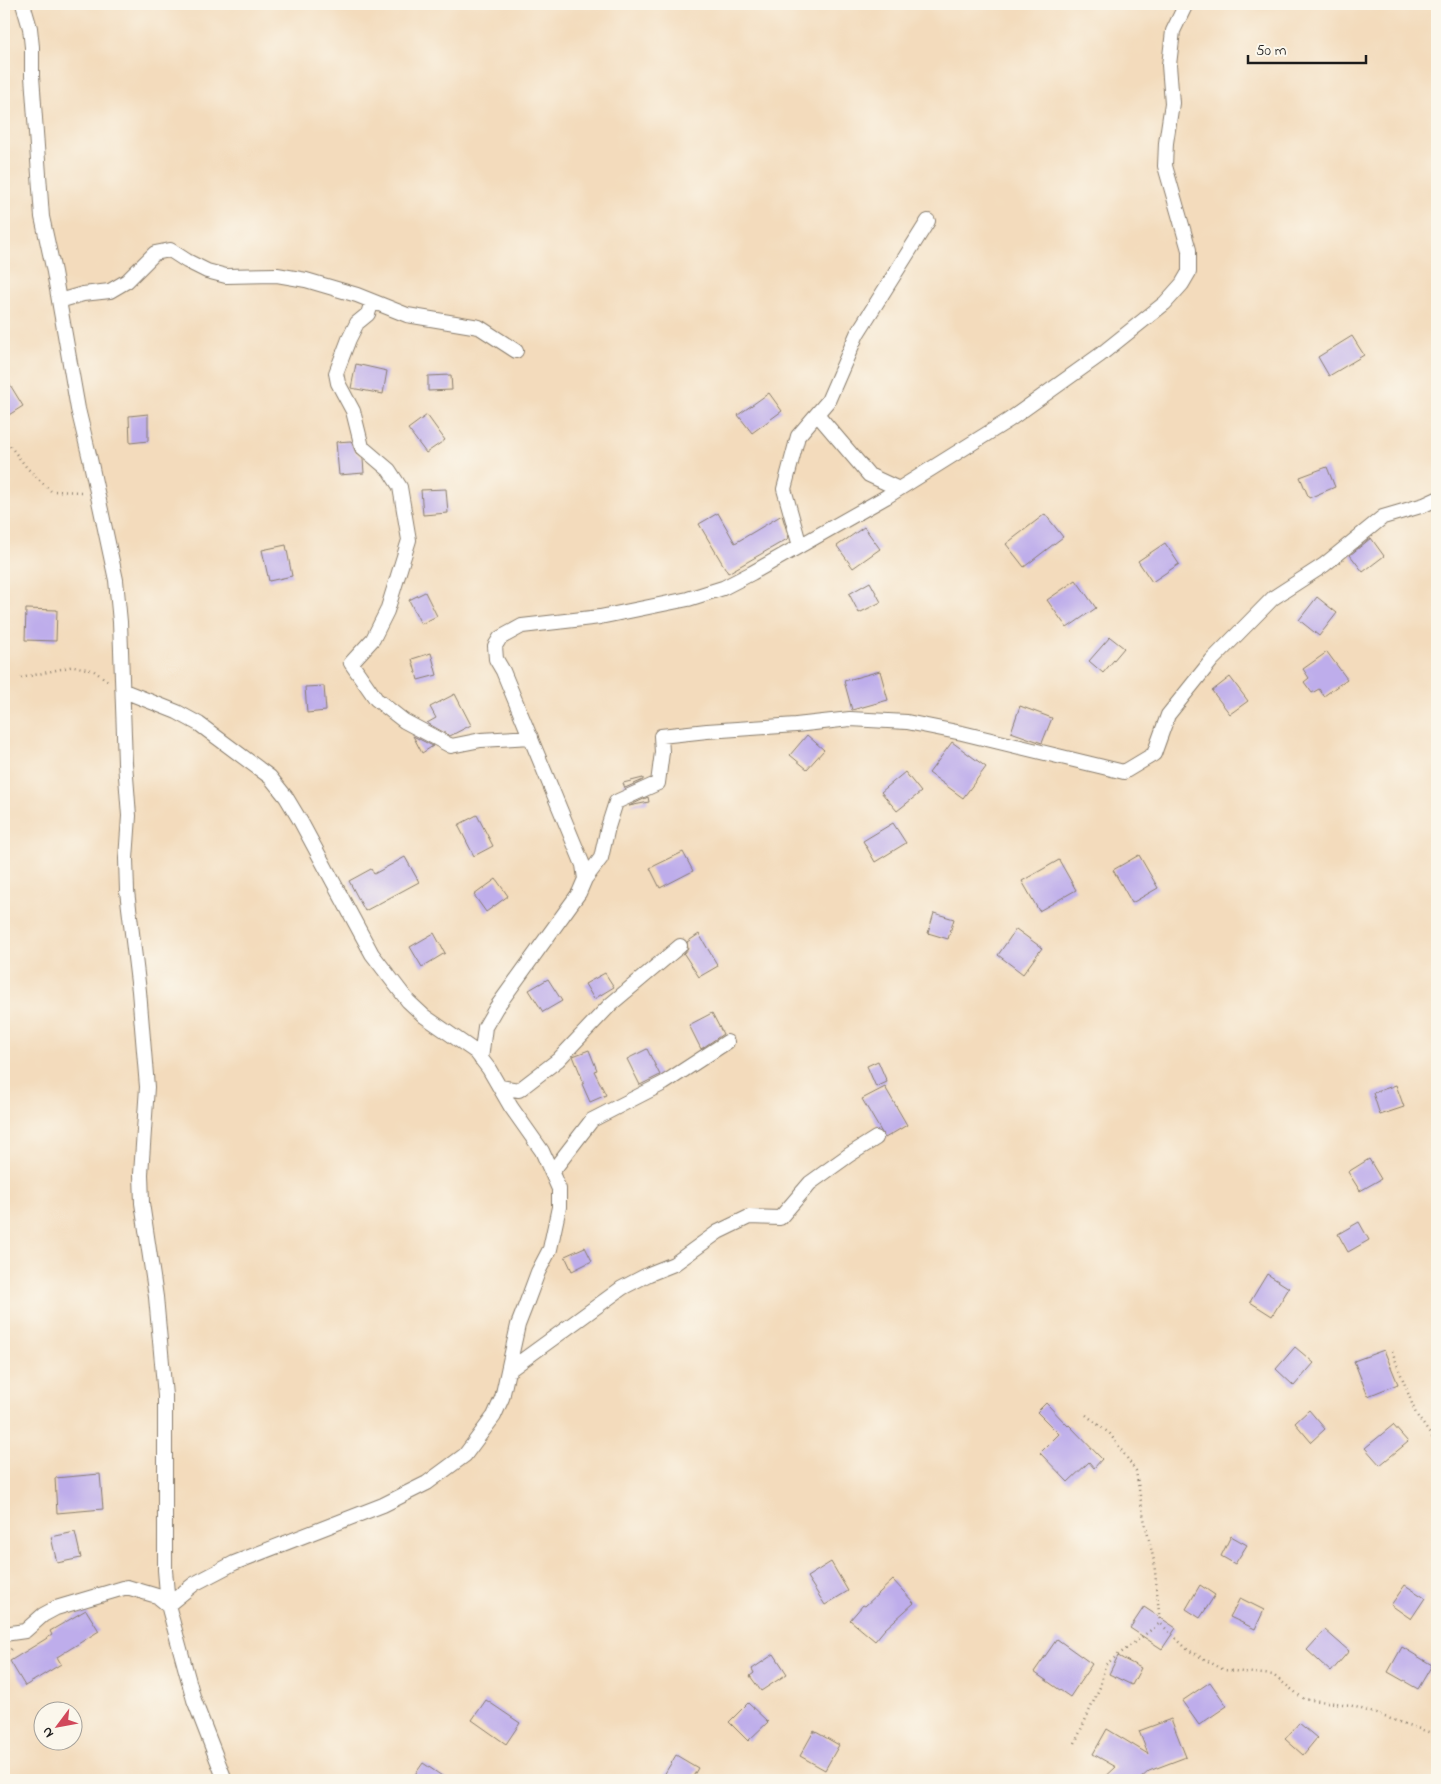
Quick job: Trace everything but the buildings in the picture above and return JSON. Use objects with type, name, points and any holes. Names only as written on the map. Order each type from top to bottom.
[{"type":"street","points":[[23,4],[30,28],[32,47],[32,76],[42,217],[76,399],[116,580],[120,622],[124,692],[125,763],[129,816],[126,860],[127,891],[139,991],[147,1087],[141,1174],[142,1203],[156,1297],[164,1388],[165,1570],[168,1605],[194,1700],[225,1780]]},
{"type":"street","points":[[585,879],[583,865],[531,737],[496,659],[495,646],[500,638],[522,626],[600,617],[688,599],[723,588],[899,489],[1009,420],[1100,354],[1165,303],[1182,284],[1189,272],[1189,250],[1165,166],[1166,143],[1172,103],[1169,65],[1173,31],[1186,4]]},
{"type":"street","points":[[800,546],[784,489],[798,436],[828,400],[857,334],[928,221]]},
{"type":"street","points":[[59,301],[83,294],[110,291],[128,281],[155,253],[170,250],[207,271],[226,276],[276,275],[306,280],[357,295],[407,314],[479,327],[516,351]]},
{"type":"street","points":[[372,301],[368,314],[357,323],[336,373],[338,383],[353,411],[362,447],[389,470],[400,487],[409,540],[387,611],[373,639],[351,663],[376,699],[404,721],[451,746],[481,740],[531,737]]},
{"type":"street","points":[[817,414],[869,475],[899,489]]},
{"type":"street","points":[[482,1059],[485,1027],[496,1008],[579,892],[585,879],[600,858],[616,802],[658,783],[662,736],[850,719],[907,722],[962,733],[1124,772],[1154,754],[1168,715],[1212,660],[1273,598],[1324,565],[1383,517],[1424,505],[1437,499]]},
{"type":"street","points":[[124,692],[177,712],[199,724],[270,777],[286,796],[372,954],[408,1000],[424,1016],[476,1052],[482,1059],[511,1107],[542,1152],[559,1189],[559,1207],[550,1249],[538,1272],[521,1316],[502,1398],[494,1416],[465,1455],[444,1472],[420,1487],[390,1502],[226,1567],[194,1584],[168,1605]]},
{"type":"street","points":[[500,1087],[519,1090],[558,1060],[611,1004],[680,946]]},
{"type":"street","points":[[552,1172],[592,1120],[664,1083],[727,1042]]},
{"type":"street","points":[[508,1371],[622,1288],[674,1264],[718,1232],[749,1217],[780,1218],[810,1183],[876,1138]]},
{"type":"street","points":[[4,1634],[25,1631],[43,1615],[56,1608],[127,1587],[157,1596],[168,1605]]},
{"type":"path","points":[[4,438],[27,468],[51,492],[97,493]]},
{"type":"path","points":[[21,678],[74,666],[94,671],[124,692]]},
{"type":"path","points":[[1392,1350],[1416,1414],[1437,1444]]},
{"type":"path","points":[[1086,1415],[1110,1434],[1136,1471],[1143,1514],[1154,1561],[1160,1624],[1188,1650],[1224,1670],[1273,1675],[1304,1700],[1350,1705],[1437,1735]]},
{"type":"path","points":[[1075,1743],[1100,1687],[1105,1665],[1160,1624]]}]
